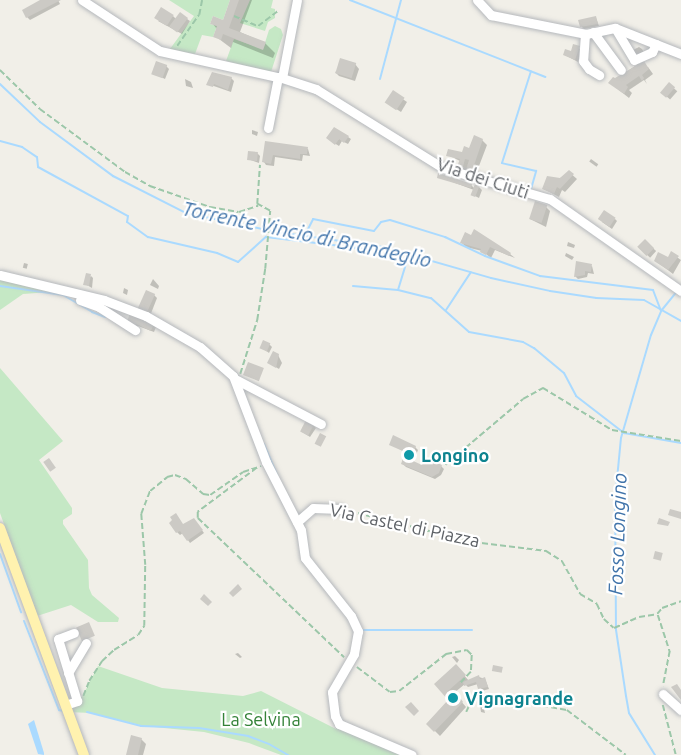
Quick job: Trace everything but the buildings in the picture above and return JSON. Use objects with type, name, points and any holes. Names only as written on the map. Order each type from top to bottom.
[{"type":"main road","points":[[0,528],[84,755]]},
{"type":"street","name":"Via dei Ciuti","points":[[82,0],[154,48],[170,54],[280,77],[332,97],[443,168],[550,199],[678,289]]},
{"type":"street","points":[[268,128],[297,0]]},
{"type":"street","points":[[477,0],[491,15],[589,33],[615,28],[681,54]]},
{"type":"street","points":[[615,28],[634,60],[652,52],[656,44]]},
{"type":"street","points":[[589,33],[621,70]]},
{"type":"street","points":[[589,33],[583,61],[589,69],[599,75]]},
{"type":"street","points":[[0,275],[104,300],[146,316],[200,347],[235,379],[321,424]]},
{"type":"street","points":[[71,293],[77,299],[99,307],[135,330]]},
{"type":"street","points":[[235,379],[266,462],[297,522],[307,562],[356,625],[358,639],[350,662],[332,692],[332,707],[337,721],[354,731],[412,755]]},
{"type":"street","name":"Via Castel di Piazza","points":[[297,522],[315,507],[340,508]]},
{"type":"street","points":[[65,705],[77,701],[58,639],[74,633]]},
{"type":"street","points":[[68,673],[86,643]]},
{"type":"street","points":[[663,694],[681,710]]},
{"type":"path","points":[[170,54],[199,15],[202,0]]},
{"type":"path","points":[[234,16],[258,26],[279,10]]},
{"type":"path","points":[[0,70],[40,109],[125,172],[150,186],[210,207],[238,212],[258,206],[270,211],[264,277],[251,344],[242,371],[235,379]]},
{"type":"path","points":[[258,206],[260,165]]},
{"type":"path","points":[[445,465],[523,399],[543,388],[612,430],[681,441]]},
{"type":"path","points":[[266,462],[198,512],[198,519],[350,662],[390,692],[399,691],[446,654],[470,651],[471,672],[459,685]]},
{"type":"path","points":[[77,701],[84,696],[88,681],[102,661],[114,650],[138,635],[144,626],[145,565],[141,514],[150,491],[167,477],[175,475],[186,480],[203,494],[210,495],[245,471],[257,468]]},
{"type":"path","name":"Via Castel di Piazza","points":[[340,508],[473,542],[546,551],[562,561],[580,594],[597,604],[603,619],[615,628],[639,617],[657,614],[662,608],[681,601]]},
{"type":"path","points":[[657,614],[670,651],[663,682],[663,707],[676,755]]},
{"type":"path","points":[[466,712],[471,699],[489,696],[567,710],[626,755]]},
{"type":"green space","points":[[169,0],[230,0],[223,20],[213,16],[210,24],[217,26],[213,37],[202,35],[195,54],[170,49],[194,16]]},
{"type":"green space","points":[[250,0],[273,0],[271,8],[275,9],[275,18],[268,22],[265,31],[240,23]]},
{"type":"green space","points":[[275,26],[281,29],[283,35],[271,72],[226,61],[234,39],[263,49],[269,30]]},
{"type":"green space","points":[[0,274],[52,287],[50,292],[23,294],[0,310]]},
{"type":"green space","points":[[0,368],[63,441],[39,460],[72,508],[72,514],[63,520],[63,524],[88,560],[89,588],[92,595],[119,618],[118,622],[98,622],[71,605],[37,616],[0,513]]},
{"type":"green space","name":"La Selvina","points":[[98,666],[162,688],[243,696],[261,691],[336,729],[339,724],[412,755],[281,755],[249,743],[204,732],[144,726],[91,713],[68,712],[65,705],[82,697]]},
{"type":"water","points":[[34,720],[44,755],[38,754],[28,724]]},
{"type":"waterway","points":[[350,0],[545,77]]},
{"type":"waterway","points":[[380,79],[401,0]]},
{"type":"waterway","points":[[531,71],[502,163],[536,171],[531,189]]},
{"type":"waterway","name":"Torrente Vincio di Brandeglio","points":[[0,84],[40,122],[113,176],[186,213],[277,232],[383,247],[491,278],[550,291],[596,298],[644,300],[681,321]]},
{"type":"waterway","points":[[0,141],[22,147],[37,157],[38,167],[128,216],[127,222],[148,237],[217,253],[238,262],[266,237],[366,249],[380,247]]},
{"type":"waterway","points":[[305,235],[313,219],[374,231],[381,222],[390,220],[445,237],[485,256],[540,276],[653,290],[661,311]]},
{"type":"waterway","points":[[398,290],[409,255]]},
{"type":"waterway","points":[[446,310],[471,272]]},
{"type":"waterway","points":[[0,286],[63,295],[105,317]]},
{"type":"waterway","points":[[353,286],[398,290],[431,298],[469,332],[523,342],[534,348],[564,373],[576,396],[624,433],[681,443]]},
{"type":"waterway","name":"Fosso Longino","points":[[655,755],[629,713],[626,696],[616,630],[615,500],[621,438],[651,335],[661,311],[677,291]]},
{"type":"waterway","points":[[264,444],[277,475]]},
{"type":"waterway","points":[[0,554],[21,612]]},
{"type":"waterway","points":[[24,621],[59,710],[63,711]]},
{"type":"waterway","points":[[361,630],[472,630]]},
{"type":"waterway","points":[[87,712],[141,726],[199,728],[248,736],[288,755]]},
{"type":"place","name":"Longino","points":[[409,455]]},
{"type":"place","name":"Vignagrande","points":[[453,698]]}]
